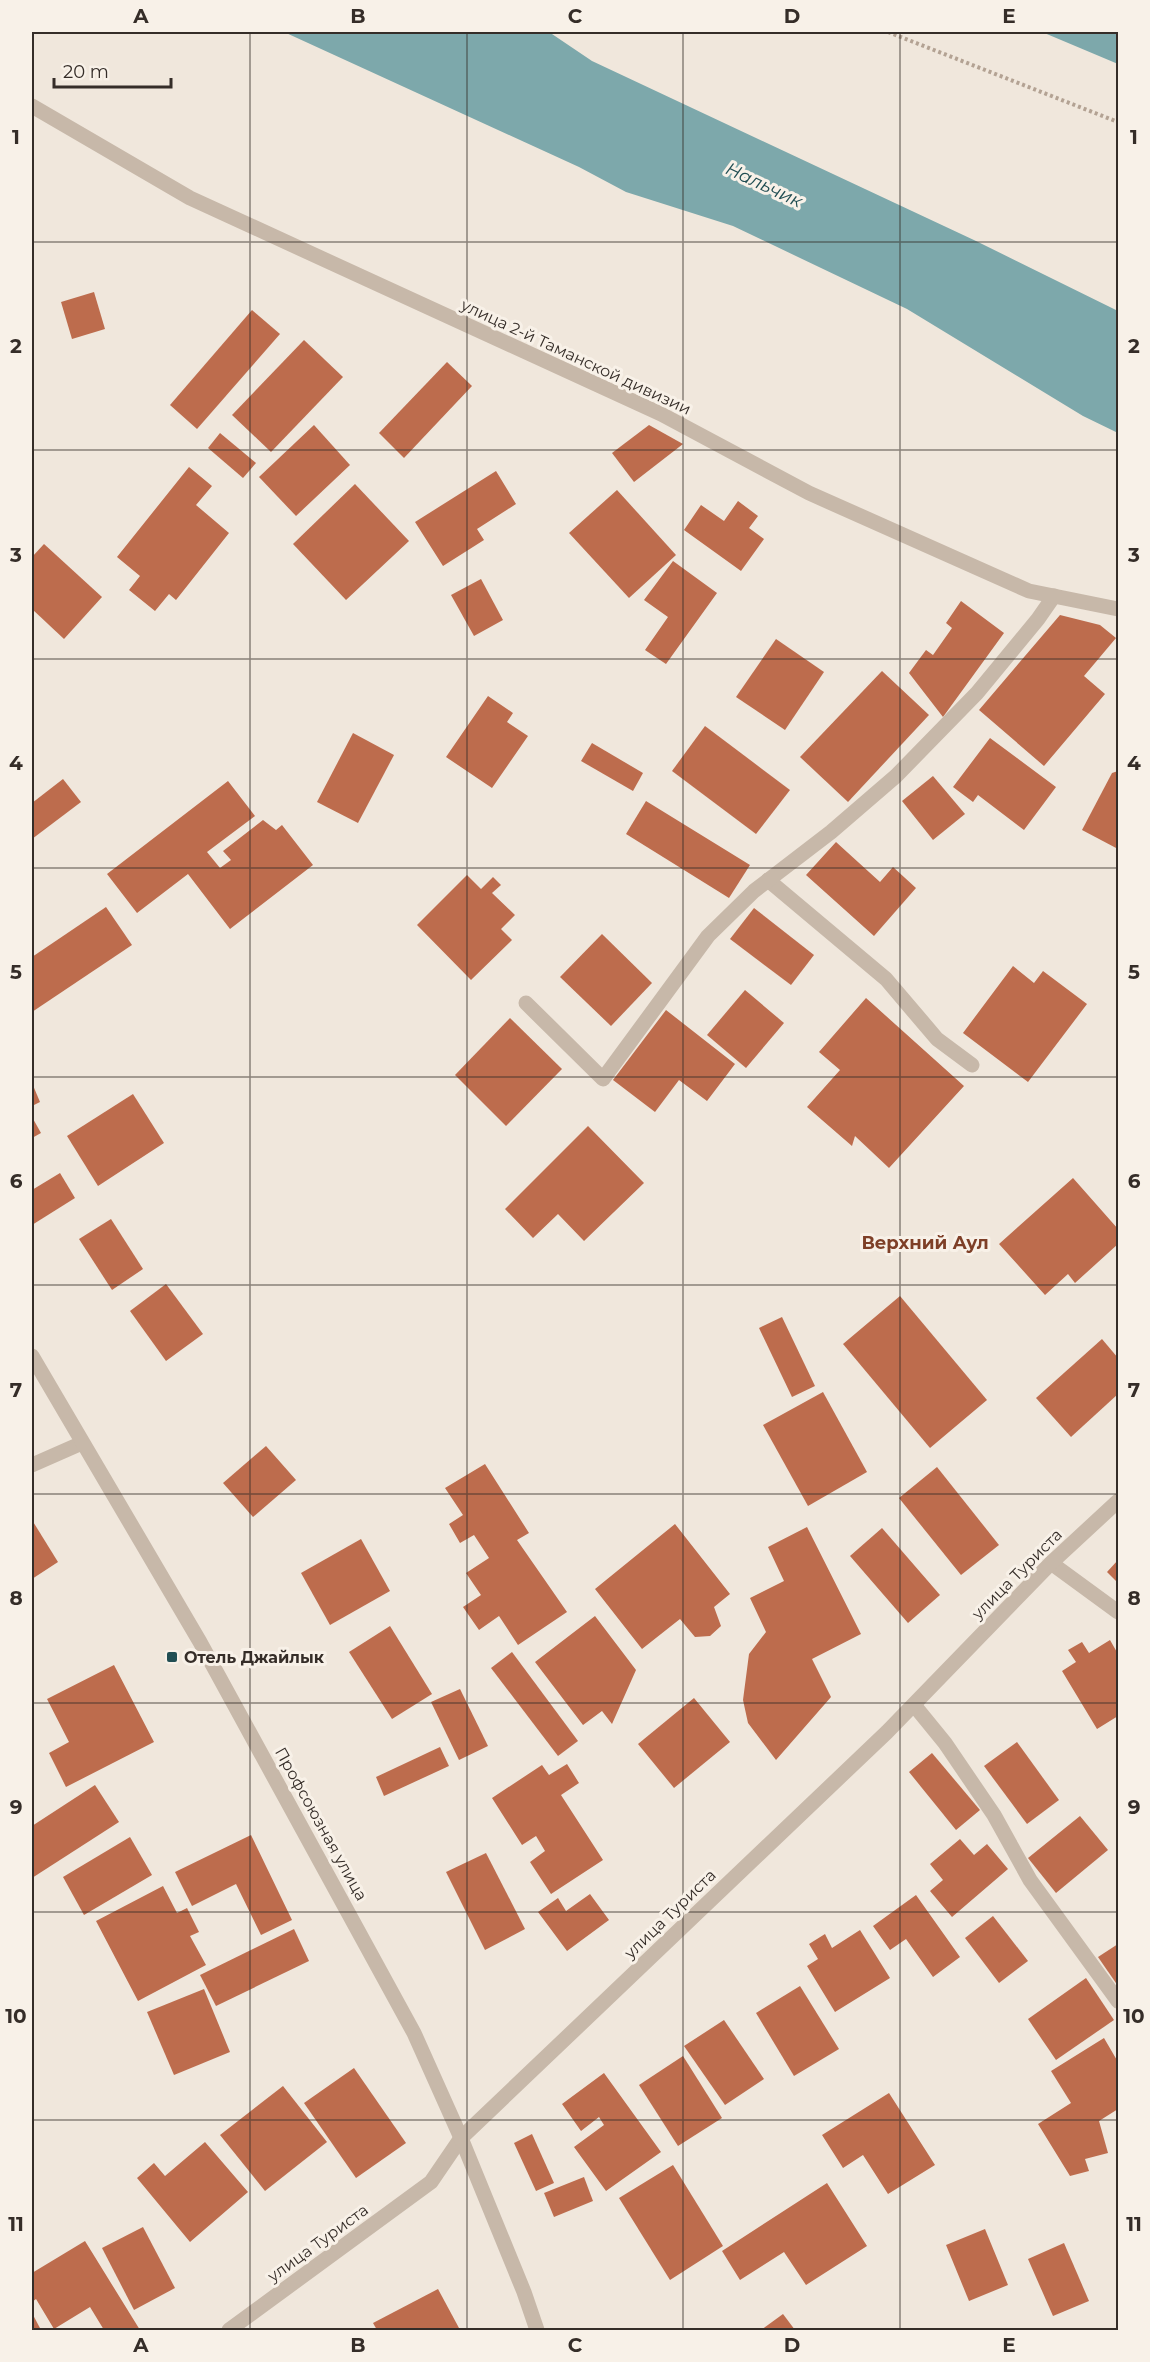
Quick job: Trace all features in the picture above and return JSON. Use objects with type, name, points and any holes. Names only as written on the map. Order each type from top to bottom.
[{"type":"street","name":"улица 2-й Таманской дивизии","points":[[32,106],[190,198],[661,414],[809,493],[1029,591],[1119,609]]},
{"type":"street","points":[[526,1003],[603,1080],[708,936],[768,880],[831,832],[896,776],[977,693],[1054,596]]},
{"type":"street","points":[[768,880],[886,979],[937,1039],[972,1065]]},
{"type":"street","name":"Профсоюзная улица","points":[[32,1356],[200,1642],[353,1917],[414,2033],[461,2138],[537,2331]]},
{"type":"street","points":[[32,1465],[82,1443]]},
{"type":"street","name":"улица Туриста","points":[[229,2331],[431,2182],[461,2138],[914,1704],[1051,1563],[1119,1501]]},
{"type":"street","points":[[1051,1563],[1119,1612]]},
{"type":"street","points":[[914,1704],[945,1743],[994,1815],[1030,1880],[1119,2001]]},
{"type":"path","points":[[888,32],[1119,122]]},
{"type":"water","name":"Нальчик","points":[[284,32],[549,32],[592,61],[976,241],[1118,311],[1118,433],[1083,416],[907,309],[733,226],[626,192],[579,167]]},
{"type":"water","points":[[1042,32],[1118,32],[1118,64]]},
{"type":"building","points":[[94,292],[105,329],[72,339],[61,302]]},
{"type":"building","points":[[252,310],[280,334],[197,429],[170,405]]},
{"type":"building","points":[[304,340],[343,377],[271,452],[232,415]]},
{"type":"building","points":[[447,362],[472,386],[404,458],[379,433]]},
{"type":"building","points":[[314,425],[350,465],[296,516],[259,477]]},
{"type":"building","points":[[649,425],[683,444],[634,482],[612,453]]},
{"type":"building","points":[[220,433],[256,463],[243,478],[208,448]]},
{"type":"building","points":[[189,467],[212,486],[196,505],[229,533],[176,600],[169,594],[155,611],[129,590],[140,576],[117,557]]},
{"type":"building","points":[[496,471],[516,504],[477,529],[484,540],[443,566],[415,522]]},
{"type":"building","points":[[355,484],[409,541],[346,600],[293,544]]},
{"type":"building","points":[[617,490],[676,555],[629,598],[569,533]]},
{"type":"building","points":[[738,501],[758,516],[749,528],[764,539],[741,571],[684,530],[701,505],[724,521]]},
{"type":"building","points":[[44,544],[102,597],[64,639],[32,609],[32,557]]},
{"type":"building","points":[[673,561],[717,593],[666,664],[645,650],[668,617],[644,600]]},
{"type":"building","points":[[481,579],[503,620],[474,636],[451,595]]},
{"type":"building","points":[[961,601],[1004,633],[943,717],[909,673],[926,650],[933,655],[952,628],[946,623]]},
{"type":"building","points":[[1060,615],[1100,625],[1116,638],[1084,676],[1105,694],[1044,766],[979,710]]},
{"type":"building","points":[[776,639],[824,672],[785,730],[736,697]]},
{"type":"building","points":[[882,671],[929,715],[848,802],[800,757]]},
{"type":"building","points":[[488,696],[513,713],[507,722],[528,736],[492,788],[446,757]]},
{"type":"building","points":[[705,726],[790,790],[756,834],[672,771]]},
{"type":"building","points":[[353,733],[394,755],[358,823],[317,802]]},
{"type":"building","points":[[990,738],[1056,787],[1024,830],[978,795],[973,802],[953,787]]},
{"type":"building","points":[[592,743],[643,773],[633,791],[581,761]]},
{"type":"building","points":[[1118,771],[1118,849],[1082,830],[1112,773]]},
{"type":"building","points":[[933,776],[965,814],[933,840],[902,801]]},
{"type":"building","points":[[63,779],[81,802],[32,839],[32,803]]},
{"type":"building","points":[[228,781],[255,816],[207,852],[220,868],[231,860],[223,851],[263,820],[276,830],[282,825],[313,865],[230,929],[188,874],[137,913],[107,874]]},
{"type":"building","points":[[646,801],[750,865],[729,898],[626,834]]},
{"type":"building","points":[[836,842],[880,882],[893,867],[916,888],[874,936],[806,875]]},
{"type":"building","points":[[467,875],[481,889],[493,877],[501,885],[492,893],[515,915],[501,929],[512,940],[471,980],[417,925]]},
{"type":"building","points":[[106,907],[132,945],[32,1012],[32,957]]},
{"type":"building","points":[[754,908],[814,955],[791,985],[730,939]]},
{"type":"building","points":[[602,934],[652,983],[611,1026],[560,977]]},
{"type":"building","points":[[1013,966],[1034,983],[1043,971],[1087,1004],[1028,1082],[963,1033]]},
{"type":"building","points":[[745,990],[784,1023],[746,1068],[707,1035]]},
{"type":"building","points":[[866,998],[964,1086],[889,1168],[855,1136],[852,1146],[807,1107],[840,1070],[819,1052]]},
{"type":"building","points":[[666,1010],[735,1064],[707,1101],[679,1080],[655,1112],[613,1080]]},
{"type":"building","points":[[510,1018],[562,1069],[506,1126],[455,1075]]},
{"type":"building","points":[[32,1083],[40,1102],[32,1106]]},
{"type":"building","points":[[133,1094],[164,1143],[98,1186],[67,1136]]},
{"type":"building","points":[[32,1117],[41,1133],[32,1138]]},
{"type":"building","points":[[588,1126],[644,1183],[584,1241],[558,1214],[533,1238],[505,1209]]},
{"type":"building","points":[[60,1173],[75,1198],[32,1225],[32,1190]]},
{"type":"building","points":[[1073,1178],[1118,1229],[1118,1244],[1075,1283],[1068,1274],[1045,1295],[999,1244]]},
{"type":"building","points":[[111,1219],[143,1269],[112,1290],[79,1239]]},
{"type":"building","points":[[166,1284],[203,1334],[166,1361],[130,1311]]},
{"type":"building","points":[[900,1296],[987,1400],[930,1448],[843,1344]]},
{"type":"building","points":[[782,1317],[815,1386],[792,1397],[759,1328]]},
{"type":"building","points":[[1102,1339],[1118,1358],[1118,1394],[1071,1437],[1036,1398]]},
{"type":"building","points":[[823,1392],[867,1472],[808,1506],[763,1425]]},
{"type":"building","points":[[266,1446],[296,1480],[253,1517],[223,1483]]},
{"type":"building","points":[[485,1464],[529,1533],[517,1540],[567,1612],[518,1645],[499,1616],[479,1630],[463,1607],[481,1595],[466,1573],[489,1558],[474,1535],[460,1543],[449,1524],[463,1515],[445,1488]]},
{"type":"building","points":[[937,1467],[999,1545],[961,1575],[899,1498]]},
{"type":"building","points":[[32,1520],[58,1562],[32,1579]]},
{"type":"building","points":[[675,1524],[730,1594],[714,1607],[721,1626],[710,1636],[695,1637],[680,1619],[642,1649],[595,1589]]},
{"type":"building","points":[[807,1527],[861,1634],[812,1659],[831,1697],[776,1760],[748,1723],[743,1700],[749,1654],[766,1632],[750,1598],[784,1581],[768,1547]]},
{"type":"building","points":[[882,1528],[940,1595],[908,1623],[850,1556]]},
{"type":"building","points":[[361,1539],[390,1591],[330,1625],[301,1573]]},
{"type":"building","points":[[1118,1560],[1118,1583],[1107,1572]]},
{"type":"building","points":[[595,1616],[636,1670],[612,1724],[602,1711],[583,1725],[535,1662]]},
{"type":"building","points":[[390,1626],[432,1694],[392,1719],[349,1652]]},
{"type":"building","points":[[1110,1640],[1118,1654],[1118,1716],[1097,1729],[1062,1671],[1076,1662],[1068,1650],[1082,1642],[1089,1653]]},
{"type":"building","points":[[512,1652],[578,1741],[558,1756],[491,1668]]},
{"type":"building","points":[[114,1665],[154,1742],[66,1787],[49,1753],[69,1742],[47,1699]]},
{"type":"building","points":[[460,1689],[488,1746],[459,1760],[431,1702]]},
{"type":"building","points":[[694,1698],[730,1742],[674,1788],[638,1744]]},
{"type":"building","points":[[1017,1742],[1059,1800],[1027,1824],[984,1766]]},
{"type":"building","points":[[440,1747],[449,1766],[384,1796],[376,1777]]},
{"type":"building","points":[[932,1753],[980,1810],[956,1830],[909,1772]]},
{"type":"building","points":[[567,1764],[579,1783],[561,1795],[603,1860],[551,1894],[530,1862],[545,1851],[536,1836],[522,1845],[492,1798],[542,1765],[549,1775]]},
{"type":"building","points":[[95,1785],[119,1822],[32,1878],[32,1826]]},
{"type":"building","points":[[1080,1816],[1108,1850],[1056,1893],[1028,1858]]},
{"type":"building","points":[[251,1835],[292,1920],[261,1935],[236,1884],[192,1906],[175,1872]]},
{"type":"building","points":[[130,1837],[152,1875],[84,1915],[63,1877]]},
{"type":"building","points":[[960,1839],[974,1855],[987,1844],[1008,1869],[952,1917],[930,1891],[943,1880],[930,1864]]},
{"type":"building","points":[[486,1853],[525,1929],[485,1950],[446,1872]]},
{"type":"building","points":[[163,1886],[177,1913],[187,1908],[199,1932],[190,1936],[206,1965],[138,2001],[96,1921]]},
{"type":"building","points":[[590,1894],[609,1920],[567,1951],[538,1912],[558,1898],[566,1911]]},
{"type":"building","points":[[916,1895],[960,1957],[933,1977],[906,1939],[890,1950],[873,1926]]},
{"type":"building","points":[[993,1916],[1028,1961],[999,1983],[965,1938]]},
{"type":"building","points":[[294,1929],[309,1961],[216,2006],[200,1975]]},
{"type":"building","points":[[860,1930],[890,1978],[835,2012],[807,1966],[818,1959],[809,1944],[825,1934],[832,1948]]},
{"type":"building","points":[[1118,1944],[1118,1986],[1098,1957]]},
{"type":"building","points":[[1086,1978],[1114,2020],[1056,2060],[1028,2019]]},
{"type":"building","points":[[800,1986],[839,2049],[794,2076],[756,2013]]},
{"type":"building","points":[[204,1989],[230,2052],[174,2075],[147,2012]]},
{"type":"building","points":[[724,2020],[764,2079],[725,2105],[684,2046]]},
{"type":"building","points":[[1104,2038],[1118,2062],[1118,2109],[1099,2121],[1108,2153],[1085,2159],[1089,2171],[1070,2176],[1038,2124],[1071,2103],[1051,2071]]},
{"type":"building","points":[[683,2056],[722,2118],[678,2146],[639,2085]]},
{"type":"building","points":[[354,2068],[406,2143],[356,2178],[304,2103]]},
{"type":"building","points":[[604,2073],[661,2152],[606,2191],[574,2147],[604,2125],[599,2117],[581,2131],[562,2104]]},
{"type":"building","points":[[283,2086],[327,2142],[265,2191],[220,2135]]},
{"type":"building","points":[[889,2093],[935,2165],[888,2194],[863,2155],[843,2168],[822,2135]]},
{"type":"building","points":[[532,2134],[554,2183],[536,2191],[514,2143]]},
{"type":"building","points":[[205,2142],[248,2192],[190,2242],[137,2178],[154,2163],[165,2176]]},
{"type":"building","points":[[673,2165],[723,2246],[670,2280],[619,2198]]},
{"type":"building","points":[[584,2177],[593,2201],[554,2217],[544,2193]]},
{"type":"building","points":[[827,2183],[867,2246],[806,2285],[784,2252],[740,2280],[722,2251]]},
{"type":"building","points":[[143,2227],[175,2288],[134,2310],[102,2248]]},
{"type":"building","points":[[985,2229],[1008,2285],[969,2301],[946,2245]]},
{"type":"building","points":[[85,2241],[140,2330],[104,2330],[90,2307],[54,2329],[36,2299],[32,2302],[32,2273]]},
{"type":"building","points":[[1064,2243],[1089,2301],[1053,2316],[1028,2259]]},
{"type":"building","points":[[438,2289],[459,2328],[454,2330],[377,2330],[373,2323]]},
{"type":"building","points":[[32,2313],[41,2330],[32,2330]]},
{"type":"building","points":[[783,2314],[795,2330],[761,2330]]},
{"type":"place","name":"Отель Джайлык","points":[[172,1657]]},
{"type":"district","name":"Верхний Аул","points":[[925,1243]]}]
